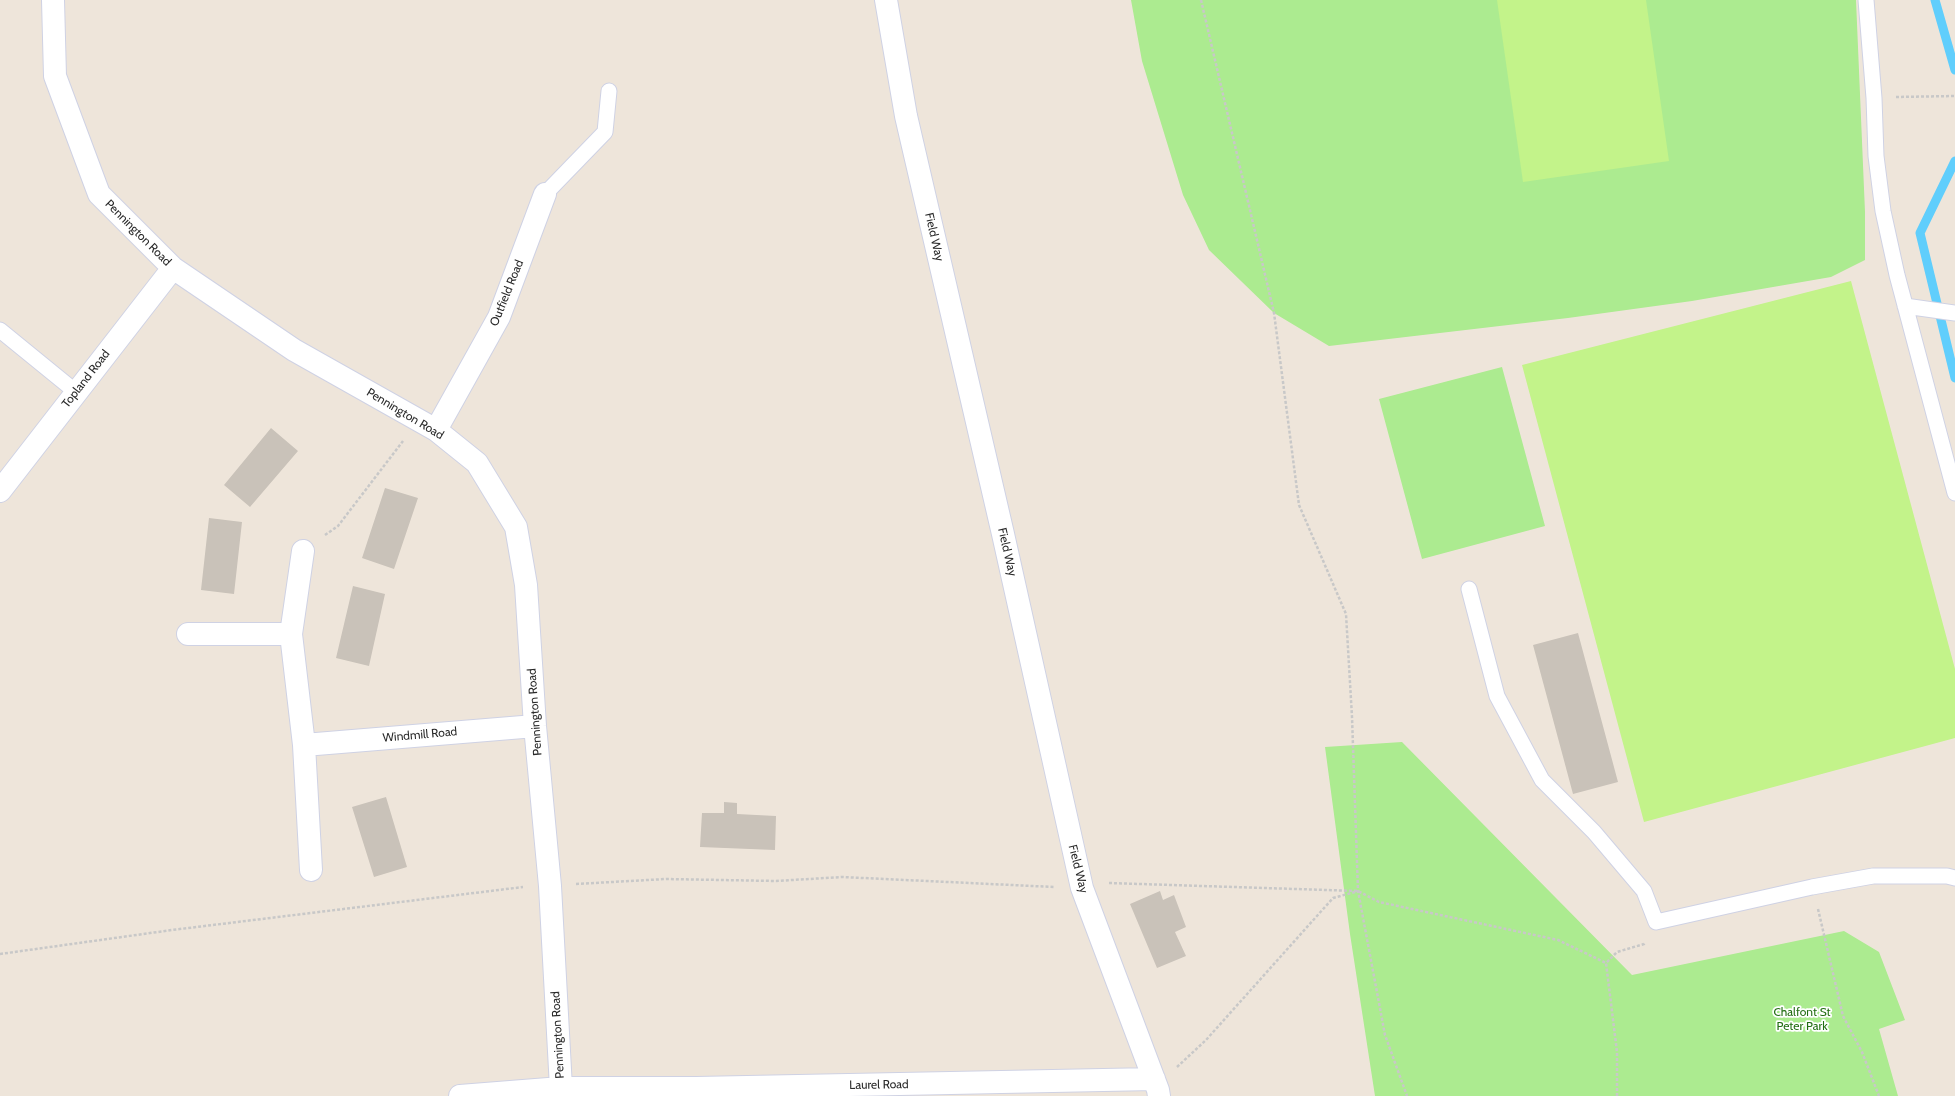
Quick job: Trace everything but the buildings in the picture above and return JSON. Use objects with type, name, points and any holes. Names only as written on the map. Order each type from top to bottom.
[{"type":"street","name":"Pennington Road","points":[[53,0],[55,76],[99,194],[173,268],[294,350],[427,424],[477,463],[516,527],[526,585],[535,726],[550,886],[562,1088]]},
{"type":"street","name":"Field Way","points":[[886,0],[906,116],[1005,541],[1082,888],[1157,1088]]},
{"type":"street","name":"Outfield Road","points":[[427,424],[498,317],[545,194]]},
{"type":"street","name":"Topland Road","points":[[0,491],[173,268]]},
{"type":"street","points":[[303,551],[291,634],[304,745],[311,870]]},
{"type":"street","points":[[188,634],[291,634]]},
{"type":"street","name":"Windmill Road","points":[[304,745],[535,726]]},
{"type":"street","name":"Laurel Road","points":[[460,1096],[562,1088],[696,1092],[1157,1088]]},
{"type":"lane","points":[[1866,0],[1874,98],[1876,156],[1883,211],[1905,306],[1955,493]]},
{"type":"lane","points":[[545,194],[605,132],[609,91]]},
{"type":"lane","points":[[1905,306],[1952,312]]},
{"type":"lane","points":[[0,330],[76,392]]},
{"type":"lane","points":[[1469,588],[1497,696],[1542,780],[1594,832],[1644,892],[1656,922],[1812,887],[1873,876],[1947,876],[1955,878]]},
{"type":"path","points":[[1201,0],[1274,313],[1299,505],[1346,614],[1352,717],[1358,891],[1386,1035],[1407,1096]]},
{"type":"path","points":[[1874,98],[1944,95],[1955,96]]},
{"type":"path","points":[[303,551],[338,526],[427,424]]},
{"type":"path","points":[[0,954],[172,930],[520,887],[666,879],[776,881],[842,877],[1082,888],[1107,883],[1358,891],[1379,902],[1558,940],[1606,963]]},
{"type":"path","points":[[1812,887],[1843,1016],[1862,1052],[1879,1096]]},
{"type":"path","points":[[1177,1067],[1206,1040],[1333,898],[1358,891]]},
{"type":"path","points":[[1606,963],[1617,952],[1644,944],[1656,922]]},
{"type":"path","points":[[1606,963],[1617,1052],[1617,1096]]},
{"type":"green space","points":[[1131,0],[1856,0],[1865,212],[1865,260],[1831,277],[1692,301],[1568,318],[1329,346],[1274,313],[1209,250],[1183,195],[1142,61]]},
{"type":"green space","points":[[1497,0],[1646,0],[1669,161],[1523,182]]},
{"type":"green space","points":[[1851,281],[1955,669],[1955,738],[1644,822],[1522,365]]},
{"type":"green space","points":[[1502,367],[1545,526],[1422,559],[1379,399]]},
{"type":"green space","name":"Chalfont St Peter Park","points":[[1402,742],[1632,975],[1844,931],[1879,952],[1905,1020],[1879,1029],[1898,1096],[1375,1096],[1350,934],[1325,747]]},
{"type":"waterway","points":[[1935,0],[1955,70]]},
{"type":"waterway","points":[[1955,161],[1920,233],[1955,378]]}]
